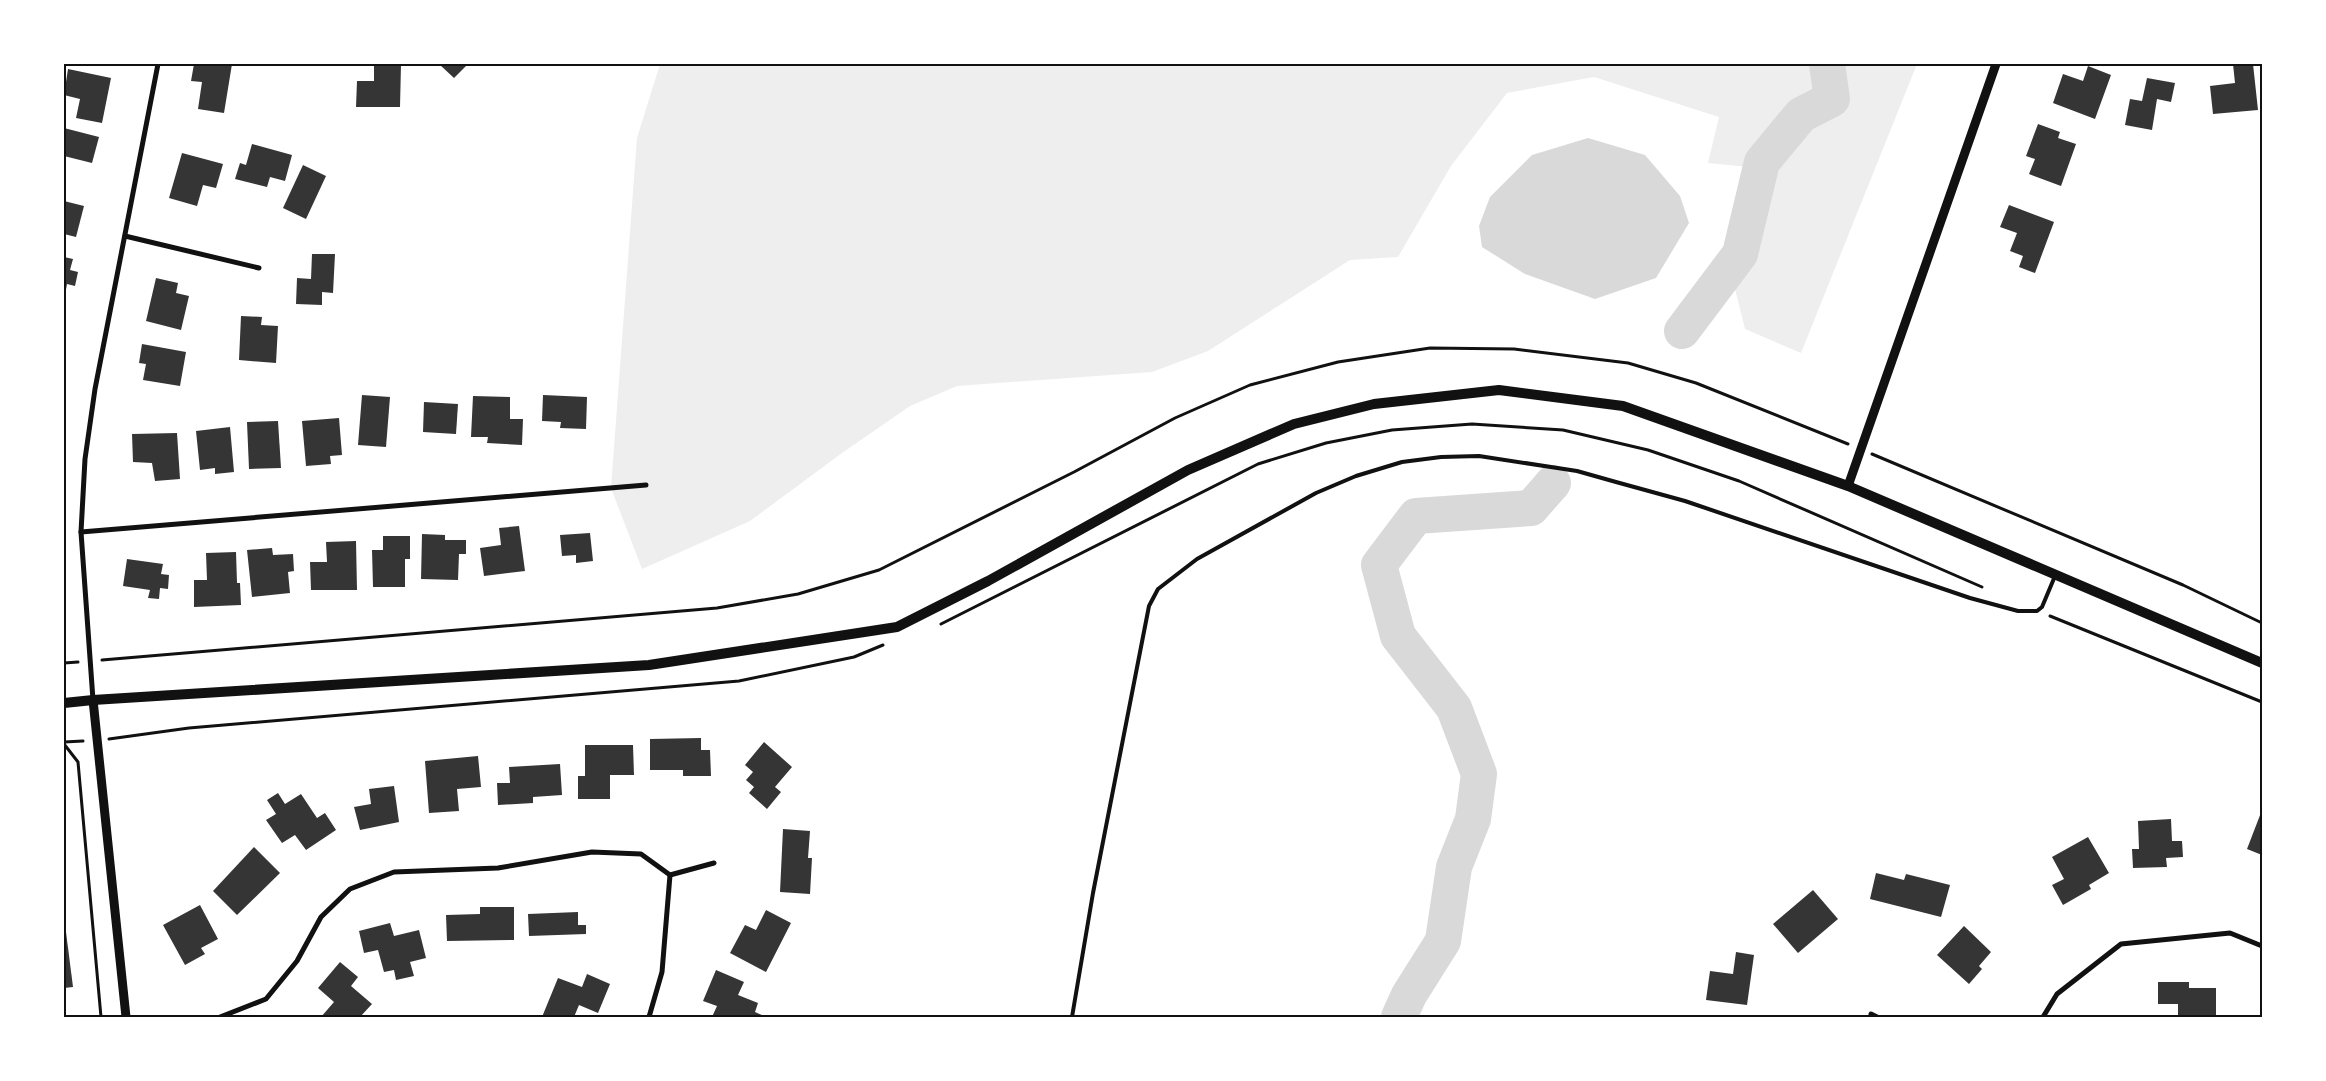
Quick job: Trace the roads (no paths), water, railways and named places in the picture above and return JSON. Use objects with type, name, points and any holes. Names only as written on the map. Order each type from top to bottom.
[{"type":"main road","points":[[64,703],[648,665],[898,627],[988,581],[1188,470],[1294,424],[1374,404],[1499,390],[1623,406],[1848,486],[2262,662]]},
{"type":"street","points":[[126,1017],[93,700],[81,532],[86,459],[95,389],[158,64]]},
{"type":"street","points":[[1848,486],[1996,64]]},
{"type":"street","points":[[125,236],[259,268]]},
{"type":"street","points":[[81,532],[646,485]]},
{"type":"street","points":[[220,1017],[266,999],[297,961],[321,917],[350,889],[394,872],[498,868],[592,852],[641,854],[670,875]]},
{"type":"street","points":[[670,875],[714,863]]},
{"type":"street","points":[[649,1017],[662,972],[670,875]]},
{"type":"street","points":[[2043,1017],[2057,994],[2121,944],[2230,934],[2262,946]]},
{"type":"street","points":[[1872,1014],[1877,1017]]},
{"type":"lane","points":[[1072,1017],[1093,894],[1149,606],[1158,589],[1197,559],[1316,493],[1356,476],[1402,462],[1441,457],[1479,456],[1577,471],[1685,501],[1987,604],[2018,611],[2037,611],[2042,607],[2056,576]]},
{"type":"waterway","points":[[1682,331],[1740,254],[1762,162],[1801,115],[1832,99],[1827,64]]},
{"type":"waterway","points":[[1399,1017],[1409,995],[1443,941],[1454,867],[1473,819],[1479,774],[1454,708],[1398,636],[1379,565],[1416,516],[1531,508],[1553,483]]}]
